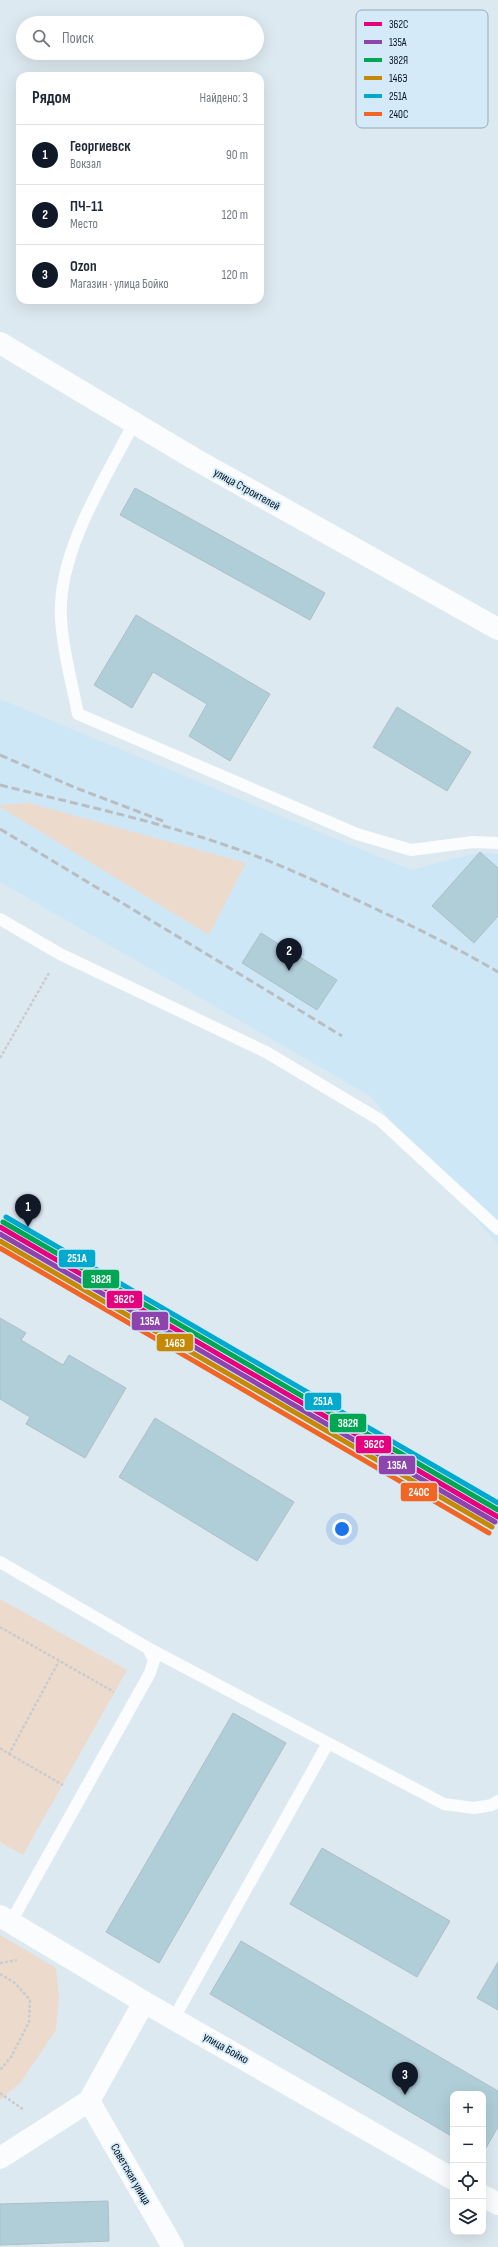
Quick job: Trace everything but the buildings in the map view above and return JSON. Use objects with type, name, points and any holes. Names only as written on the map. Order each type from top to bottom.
[{"type":"street","name":"улица Строителей","points":[[0,343],[134,423],[498,629]]},
{"type":"street","name":"улица Бойко","points":[[5,1919],[144,2002],[450,2177]]},
{"type":"street","points":[[0,2158],[89,2101],[144,2002]]},
{"type":"street","name":"Советская улица","points":[[89,2101],[173,2247]]},
{"type":"street","points":[[486,2198],[498,2204]]},
{"type":"lane","points":[[134,423],[81,527],[65,566],[60,617],[78,714],[356,834],[411,850],[473,842],[498,843]]},
{"type":"lane","points":[[0,919],[60,954],[266,1052],[380,1120],[498,1229]]},
{"type":"lane","points":[[0,1562],[148,1648],[444,1804],[474,1808],[492,1806],[498,1801]]},
{"type":"lane","points":[[5,1919],[81,1796],[133,1702],[154,1660],[148,1648]]},
{"type":"lane","points":[[174,2018],[328,1743]]},
{"type":"path","points":[[0,1058],[60,954]]},
{"type":"path","points":[[0,1627],[133,1702]]},
{"type":"path","points":[[9,1754],[59,1661]]},
{"type":"path","points":[[0,1748],[81,1796]]},
{"type":"path","points":[[0,1974],[15,1983],[30,2000],[29,2022],[11,2056],[0,2070]]},
{"type":"shaded area","points":[[0,699],[411,870],[480,852],[498,854],[498,1245],[370,1096],[0,882]]},
{"type":"shaded area","points":[[29,803],[246,863],[209,935],[0,807],[0,805]]},
{"type":"shaded area","points":[[0,1599],[127,1670],[23,1855],[0,1842]]},
{"type":"shaded area","points":[[0,1935],[56,1968],[59,1998],[56,2030],[21,2082],[0,2100]]},
{"type":"railway","points":[[0,755],[76,788],[163,821]]},
{"type":"railway","points":[[0,785],[143,820],[262,858],[379,910],[448,944],[498,972]]},
{"type":"railway","points":[[0,829],[342,1036]]},
{"type":"transit line","name":"251А","points":[[6,1217],[498,1503]]},
{"type":"transit line","name":"382Я","points":[[3,1222],[498,1510]]},
{"type":"transit line","name":"362С","points":[[0,1227],[498,1517]]},
{"type":"transit line","name":"135А","points":[[0,1234],[495,1522]]},
{"type":"transit line","name":"146Э","points":[[0,1241],[492,1527]]},
{"type":"transit line","name":"240С","points":[[0,1248],[489,1533]]},
{"type":"place","name":"ПЧ-11","points":[[289,971]]},
{"type":"place","name":"Георгиевск","points":[[28,1227]]},
{"type":"place","name":"Ozon","points":[[405,2095]]}]
